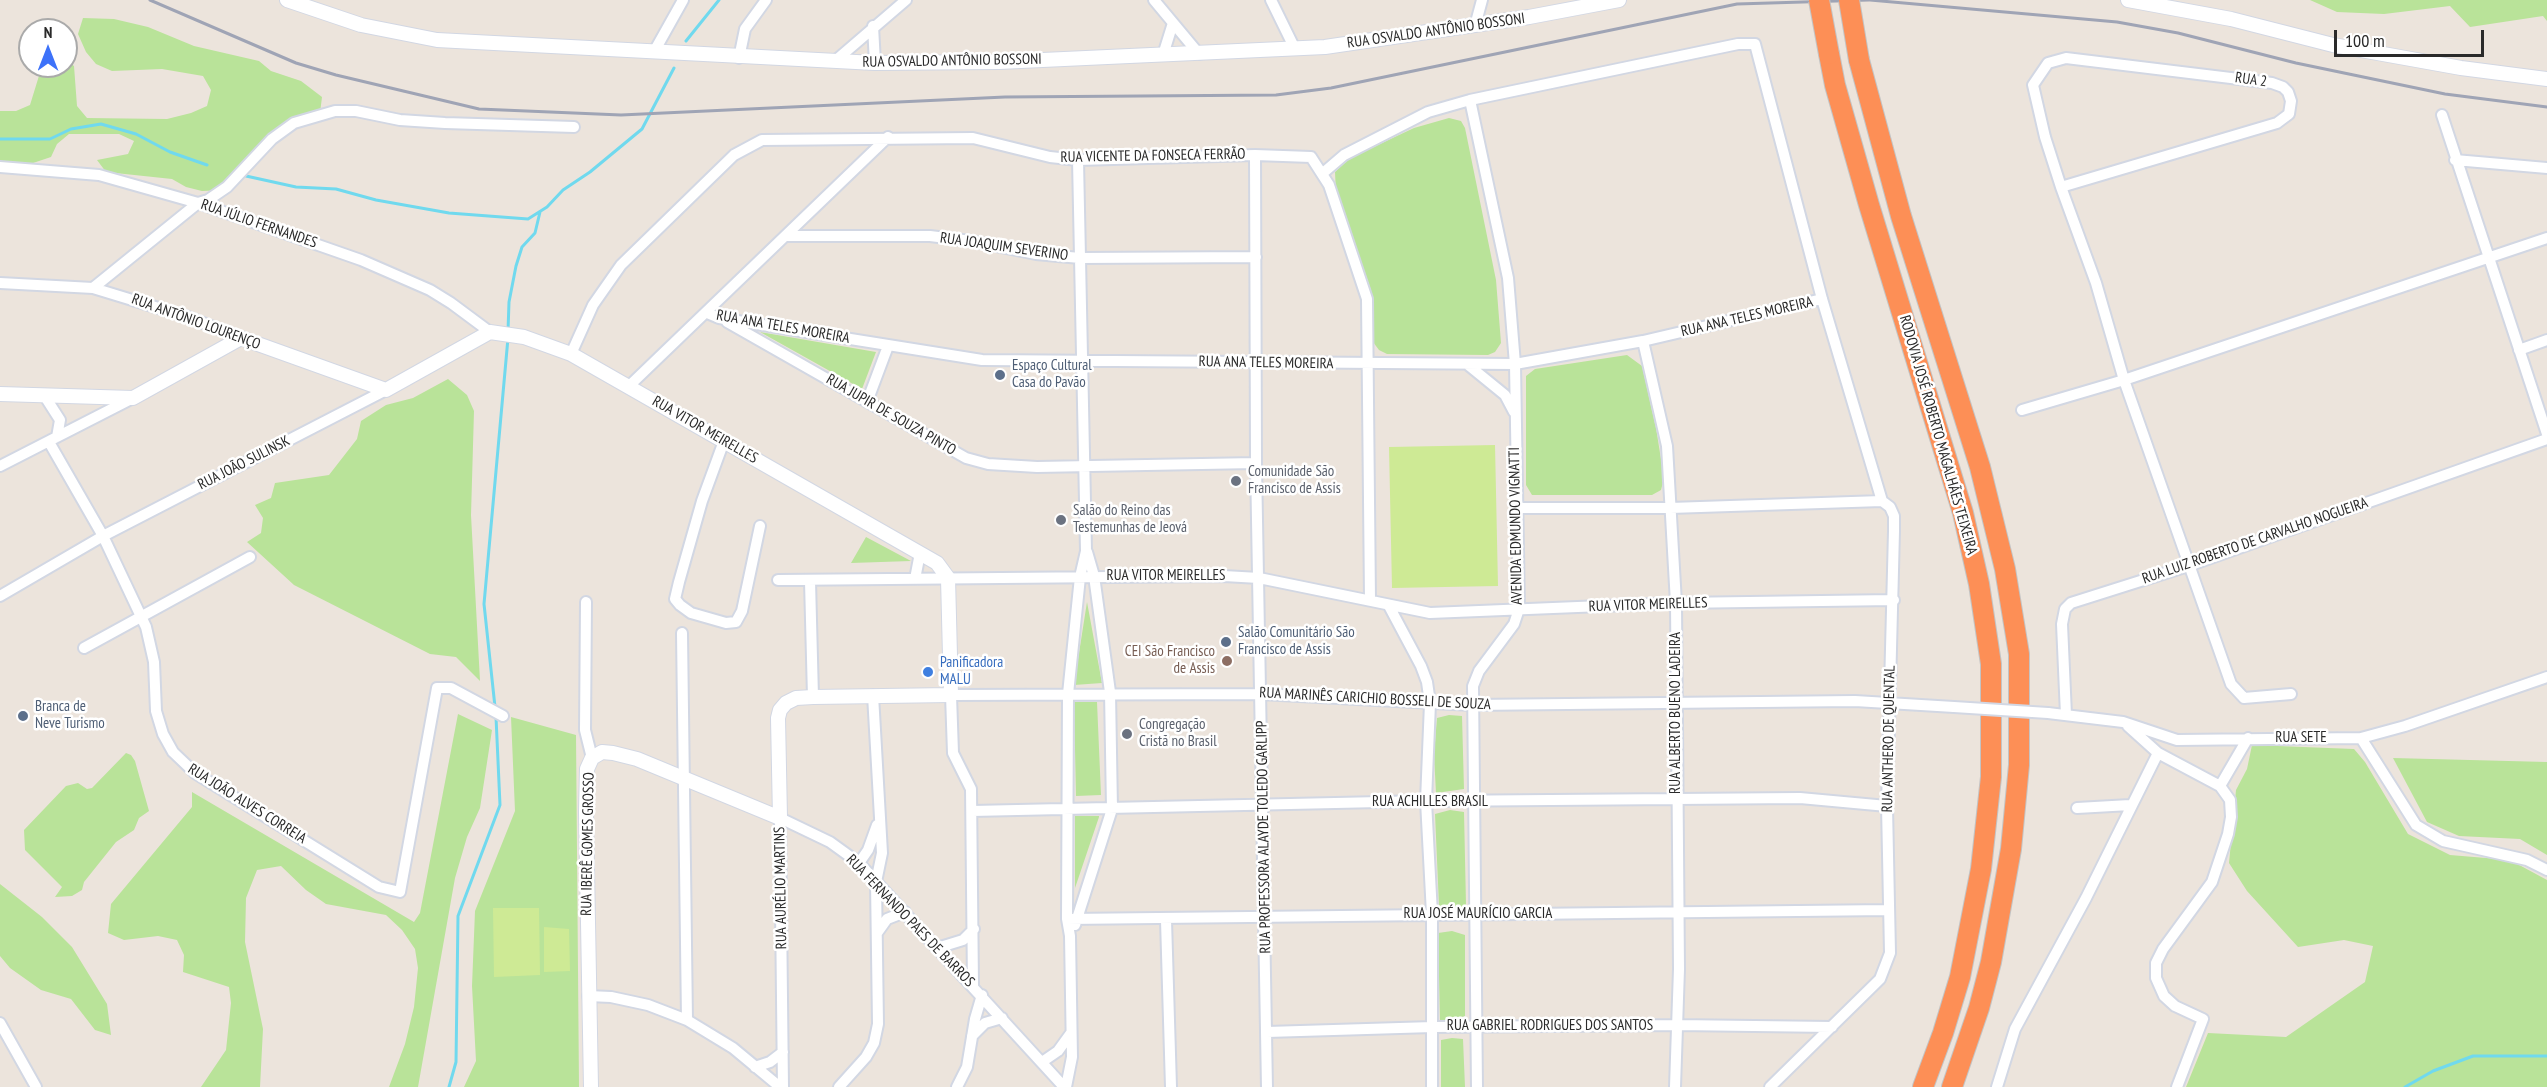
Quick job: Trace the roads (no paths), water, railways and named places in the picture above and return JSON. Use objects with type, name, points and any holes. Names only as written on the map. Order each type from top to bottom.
[{"type":"highway","name":"RODOVIA JOSÉ ROBERTO MAGALHÃES TEIXEIRA","points":[[1819,0],[1835,85],[1869,205],[1963,513],[1979,584],[1991,664],[1991,777],[1981,869],[1960,977],[1923,1087]]},
{"type":"highway","name":"RODOVIA JOSÉ ROBERTO MAGALHÃES TEIXEIRA","points":[[1849,0],[1859,60],[1908,238],[1980,467],[2005,569],[2019,654],[2019,765],[2007,870],[1982,996],[1952,1087]]},
{"type":"street","name":"RUA OSVALDO ANTÔNIO BOSSONI","points":[[287,0],[362,25],[437,40],[655,50],[739,58],[875,63],[999,62],[1295,50],[1474,26],[1619,0]]},
{"type":"street","points":[[655,50],[683,0]]},
{"type":"street","points":[[739,58],[745,29],[766,0]]},
{"type":"street","points":[[835,61],[906,0]]},
{"type":"street","points":[[1154,0],[1199,54]]},
{"type":"street","points":[[1272,0],[1295,50]]},
{"type":"street","points":[[1474,26],[1482,0]]},
{"type":"street","points":[[2128,0],[2231,19],[2333,45],[2461,68],[2547,79]]},
{"type":"street","points":[[1163,55],[1173,24]]},
{"type":"street","points":[[873,26],[875,63]]},
{"type":"street","name":"RUA ANTHERO DE QUENTAL","points":[[1470,100],[1738,44],[1755,44],[1822,299],[1882,501],[1890,507],[1894,516],[1894,600],[1887,806],[1890,953],[1880,979],[1832,1027]]},
{"type":"street","name":"RUA 2","points":[[2066,58],[2272,83],[2283,87],[2291,101],[2289,114],[2264,128],[2061,187],[2045,136],[2033,84],[2048,63],[2066,58]]},
{"type":"street","points":[[1370,600],[1367,299],[1323,172],[1344,155],[1428,112],[1470,100]]},
{"type":"street","name":"AVENIDA EDMUNDO VIGNATTI","points":[[1470,100],[1508,278],[1515,364],[1519,609],[1514,624],[1479,671],[1473,686],[1478,1087]]},
{"type":"street","points":[[93,288],[198,203],[208,200],[227,187],[272,139],[294,123],[335,111],[356,111],[400,120],[574,126]]},
{"type":"street","points":[[2442,115],[2487,259],[2547,434]]},
{"type":"street","points":[[628,387],[788,236],[888,137]]},
{"type":"street","name":"RUA VICENTE DA FONSECA FERRÃO","points":[[572,354],[593,305],[621,265],[734,155],[762,140],[888,137],[973,138],[1050,157],[1078,160],[1255,155],[1311,156],[1323,172]]},
{"type":"street","name":"RUA PROFESSORA ALAYDE TOLEDO GARLIPP","points":[[1255,155],[1256,463],[1267,1087]]},
{"type":"street","points":[[1065,1087],[1072,1057],[1068,694],[1080,577],[1086,551],[1084,363],[1078,160]]},
{"type":"street","points":[[2455,160],[2547,168]]},
{"type":"street","name":"RUA JÚLIO FERNANDES","points":[[0,167],[99,175],[198,203],[361,260],[430,290],[495,333]]},
{"type":"street","points":[[2061,187],[2096,283],[2124,380],[2231,684],[2238,695],[2251,699],[2291,694]]},
{"type":"street","name":"RUA JOAQUIM SEVERINO","points":[[788,236],[930,236],[1080,258],[1256,257]]},
{"type":"street","points":[[2022,410],[2124,380],[2547,238]]},
{"type":"street","name":"RUA ANTÔNIO LOURENÇO","points":[[0,283],[93,288],[188,317],[386,390]]},
{"type":"street","name":"RUA ANA TELES MOREIRA","points":[[707,313],[719,318],[982,360],[1084,363],[1256,361],[1515,364],[1643,341],[1822,299]]},
{"type":"street","name":"RUA JUPIR DE SOUZA PINTO","points":[[719,318],[932,441],[966,458],[988,464],[1086,468],[1256,463]]},
{"type":"street","name":"RUA VITOR MEIRELLES","points":[[495,333],[524,337],[572,354],[937,563],[948,578],[1094,576],[1259,578],[1430,613],[1676,603],[1894,600]]},
{"type":"street","name":"RUA JOÃO SULINSK","points":[[0,597],[103,536],[495,333]]},
{"type":"street","points":[[0,466],[133,398],[241,338]]},
{"type":"street","points":[[2519,350],[2547,340]]},
{"type":"street","name":"RUA ALBERTO BUENO LADEIRA","points":[[1643,341],[1667,446],[1676,603],[1678,912],[1675,1087]]},
{"type":"street","points":[[867,402],[888,346]]},
{"type":"street","points":[[1467,364],[1504,395],[1514,413]]},
{"type":"street","points":[[0,394],[133,398]]},
{"type":"street","points":[[44,395],[60,420],[53,440]]},
{"type":"street","name":"RUA LUIZ ROBERTO DE CARVALHO NOGUEIRA","points":[[2066,715],[2062,624],[2065,609],[2071,603],[2191,565],[2547,439]]},
{"type":"street","name":"RUA JOÃO ALVES CORREIA","points":[[53,440],[141,616],[152,650],[158,723],[168,744],[180,760],[195,773],[379,886],[400,892],[437,688],[451,688],[503,716]]},
{"type":"street","points":[[724,441],[702,501],[679,582],[675,599],[680,605],[691,613],[726,623],[736,622],[742,611],[760,526]]},
{"type":"street","points":[[1516,508],[1670,508],[1882,501]]},
{"type":"street","points":[[1072,920],[1112,809],[1110,692],[1094,576],[1086,551]]},
{"type":"street","points":[[915,579],[920,553]]},
{"type":"street","points":[[84,648],[250,557]]},
{"type":"street","points":[[778,580],[948,578],[952,753],[971,789],[973,986]]},
{"type":"street","points":[[810,581],[813,697]]},
{"type":"street","name":"RUA IBERÊ GOMES GROSSO","points":[[585,602],[585,730],[592,758],[587,769],[585,812],[591,1087]]},
{"type":"street","points":[[1389,606],[1421,666],[1427,682],[1430,704],[1426,801],[1432,914],[1432,1087]]},
{"type":"street","points":[[682,633],[687,1020]]},
{"type":"street","name":"RUA SETE","points":[[1953,707],[2048,713],[2123,722],[2177,740],[2361,738],[2405,726],[2547,677]]},
{"type":"street","name":"RUA MARINÊS CARICHIO BOSSELI DE SOUZA","points":[[796,698],[1110,692],[1261,694],[1472,705],[1855,701],[1889,705],[1953,707]]},
{"type":"street","points":[[839,1087],[866,1057],[874,1043],[878,1024],[876,882],[882,853],[873,695]]},
{"type":"street","name":"RUA AURÉLIO MARTINS","points":[[781,1087],[783,1052],[778,718],[780,710],[796,698]]},
{"type":"street","points":[[2123,722],[2158,753],[2220,786],[2230,800],[2228,834],[2211,882],[2171,937],[2156,963],[2159,987],[2163,996],[2175,1006],[2203,1019],[2177,1087]]},
{"type":"street","points":[[2220,786],[2248,738]]},
{"type":"street","points":[[2361,738],[2394,795],[2416,825],[2442,842],[2527,860],[2547,870]]},
{"type":"street","name":"RUA FERNANDO PAES DE BARROS","points":[[592,758],[602,753],[614,753],[637,759],[830,842],[859,863],[1065,1087]]},
{"type":"street","points":[[1997,1087],[2014,1029],[2086,898],[2130,805],[2158,753]]},
{"type":"street","name":"RUA ACHILLES BRASIL","points":[[972,811],[1426,801],[1676,801],[1800,798],[1887,806]]},
{"type":"street","points":[[2077,808],[2130,805]]},
{"type":"street","points":[[859,863],[868,850],[879,819]]},
{"type":"street","name":"RUA JOSÉ MAURÍCIO GARCIA","points":[[1072,920],[1889,910]]},
{"type":"street","points":[[876,934],[887,919],[905,912]]},
{"type":"street","points":[[1166,920],[1171,1087]]},
{"type":"street","points":[[937,948],[963,940],[974,929]]},
{"type":"street","points":[[957,1087],[967,1067],[982,995]]},
{"type":"street","points":[[588,996],[611,997],[648,1005],[687,1020],[733,1048],[781,1087]]},
{"type":"street","points":[[972,1036],[985,1023],[1002,1018]]},
{"type":"street","points":[[0,1023],[36,1087]]},
{"type":"street","name":"RUA GABRIEL RODRIGUES DOS SANTOS","points":[[1267,1032],[1676,1024],[1832,1027]]},
{"type":"street","points":[[1770,1087],[1832,1027]]},
{"type":"street","points":[[1042,1062],[1058,1051],[1071,1033]]},
{"type":"street","points":[[755,1067],[770,1062],[783,1052]]},
{"type":"waterway","points":[[686,41],[719,0]]},
{"type":"waterway","points":[[246,176],[296,187],[336,189],[376,200],[449,213],[528,219],[547,207],[563,190],[590,172],[642,129],[674,68]]},
{"type":"waterway","points":[[0,139],[50,139],[71,129],[101,124],[136,134],[170,152],[207,165]]},
{"type":"waterway","points":[[508,331],[509,302],[516,266],[522,247],[535,233],[540,212]]},
{"type":"waterway","points":[[495,707],[484,604],[508,338]]},
{"type":"waterway","points":[[449,1087],[456,1062],[458,916],[500,805],[496,717]]},
{"type":"waterway","points":[[2405,1087],[2433,1071],[2473,1056],[2547,1056]]},
{"type":"railway","points":[[150,0],[296,63],[336,75],[479,109],[621,115],[1005,97],[1276,95],[1331,88],[1737,4],[1869,0]]},
{"type":"railway","points":[[1870,0],[2117,22],[2178,33],[2296,63],[2445,94],[2547,107]]},
{"type":"place","name":"Espaço Cultural Casa do Pavão","points":[[1000,375]]},
{"type":"place","name":"Comunidade São Francisco de Assis","points":[[1236,481]]},
{"type":"place","name":"Salão do Reino das Testemunhas de Jeová","points":[[1061,520]]},
{"type":"place","name":"Salão Comunitário São Francisco de Assis","points":[[1226,642]]},
{"type":"place","name":"CEI São Francisco de Assis","points":[[1227,661]]},
{"type":"place","name":"Panificadora MALU","points":[[928,672]]},
{"type":"place","name":"Branca de Neve Turismo","points":[[23,716]]},
{"type":"place","name":"Congregação Cristã no Brasil","points":[[1127,734]]}]
